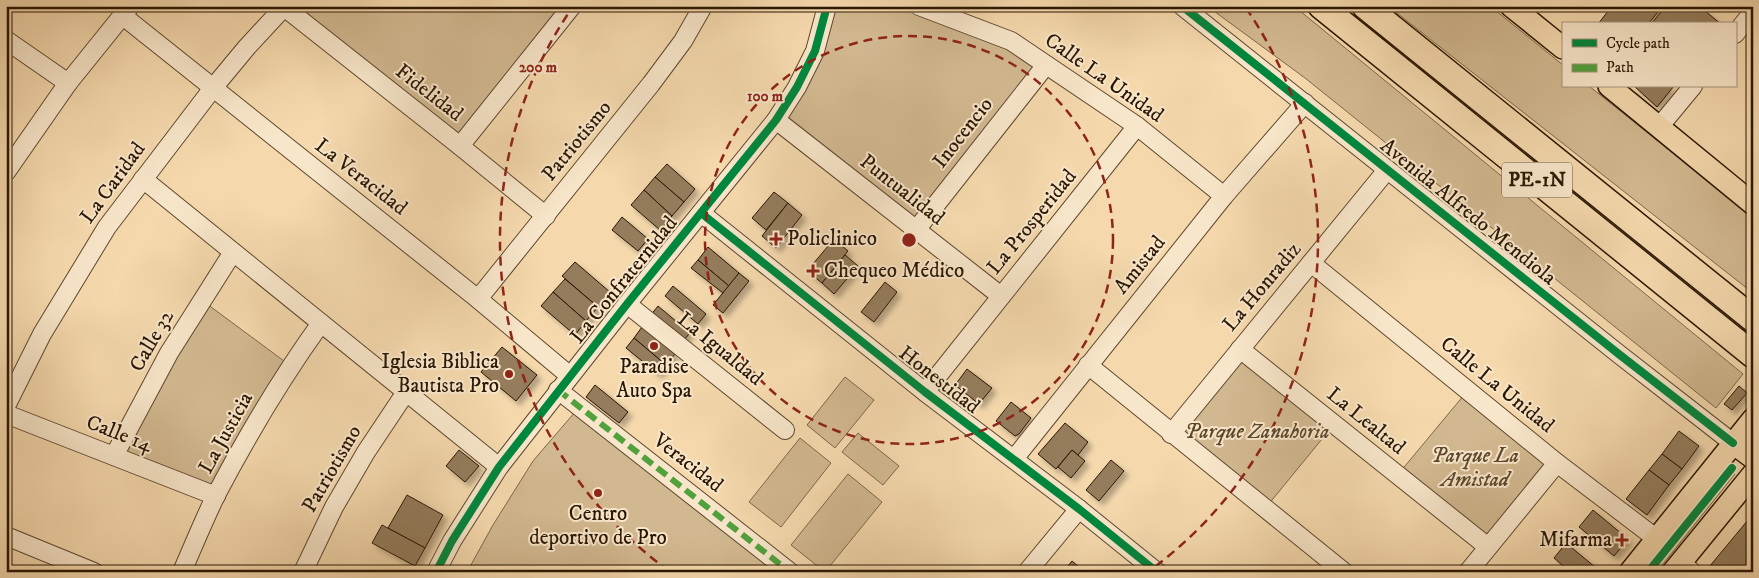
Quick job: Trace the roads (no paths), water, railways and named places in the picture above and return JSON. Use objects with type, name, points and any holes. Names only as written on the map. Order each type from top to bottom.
[{"type":"highway","name":"PE-1N","points":[[1321,6],[1753,355]]},
{"type":"highway","name":"PE-1N","points":[[1365,6],[1753,319]]},
{"type":"main road","points":[[1511,6],[1562,47]]},
{"type":"main road","points":[[1611,88],[1753,204]]},
{"type":"main road","points":[[1630,572],[1753,419]]},
{"type":"main road","name":"Avenida Alfredo Mendiola","points":[[1733,443],[1753,458]]},
{"type":"main road","points":[[1682,568],[1753,474]]},
{"type":"street","name":"Fidelidad","points":[[284,6],[546,216]]},
{"type":"street","name":"La Caridad","points":[[6,406],[42,334],[107,227],[213,88],[284,6]]},
{"type":"street","points":[[460,146],[572,6]]},
{"type":"street","name":"Patriotismo","points":[[478,299],[546,216],[677,49],[702,6]]},
{"type":"street","name":"La Confraternidad","points":[[436,572],[452,541],[499,467],[558,390],[776,120],[797,88],[815,51],[827,6]]},
{"type":"street","name":"Calle La Unidad","points":[[919,6],[1011,41],[1137,126],[1224,196]]},
{"type":"street","name":"Avenida Alfredo Mendiola","points":[[1182,6],[1733,443]]},
{"type":"street","points":[[6,172],[68,84],[127,11]]},
{"type":"street","name":"La Veracidad","points":[[127,11],[213,88],[478,299],[570,376]]},
{"type":"street","points":[[1736,33],[1753,12]]},
{"type":"street","points":[[6,40],[68,84]]},
{"type":"street","name":"Inocencio","points":[[916,230],[1046,65]]},
{"type":"street","points":[[1659,127],[1691,88]]},
{"type":"street","name":"Amistad","points":[[1014,459],[1224,196],[1305,103]]},
{"type":"street","name":"Puntualidad","points":[[776,120],[1000,296]]},
{"type":"street","name":"La Prosperidad","points":[[925,392],[1000,296],[1065,220],[1137,126]]},
{"type":"street","name":"La Honradiz","points":[[1171,434],[1387,170]]},
{"type":"street","points":[[143,179],[499,467]]},
{"type":"street","name":"Honestidad","points":[[701,213],[925,392],[1080,509],[1157,572]]},
{"type":"street","name":"Calle 32","points":[[114,456],[169,353],[234,252]]},
{"type":"street","name":"Calle La Unidad","points":[[1311,263],[1557,463],[1657,539]]},
{"type":"street","name":"La Igualdad","points":[[627,304],[785,430]]},
{"type":"street","name":"La Justicia","points":[[182,572],[216,496],[249,435],[283,378],[321,323]]},
{"type":"street","name":"La Lealtad","points":[[1240,349],[1488,547]]},
{"type":"street","points":[[1088,365],[1344,572]]},
{"type":"street","name":"Veracidad","points":[[558,390],[790,572]]},
{"type":"street","name":"Patriotismo","points":[[303,572],[339,499],[366,452],[406,392]]},
{"type":"street","name":"Calle 14","points":[[6,414],[216,496]]},
{"type":"street","points":[[1468,572],[1557,463]]},
{"type":"street","points":[[1027,572],[1080,509]]},
{"type":"street","points":[[6,536],[94,572]]},
{"type":"place","name":"Policlinico","points":[[776,239]]},
{"type":"place","name":"Chequeo Médico","points":[[813,271]]},
{"type":"place","name":"Paradise Auto Spa","points":[[654,346]]},
{"type":"place","name":"Iglesia Biblica Bautista Pro","points":[[509,374]]},
{"type":"place","name":"Centro deportivo de Pro","points":[[598,493]]},
{"type":"place","name":"Mifarma","points":[[1622,540]]},
{"type":"park label","name":"Parque Zanahoria","points":[[1257,432]]},
{"type":"park label","name":"Parque La Amistad","points":[[1475,468]]}]
